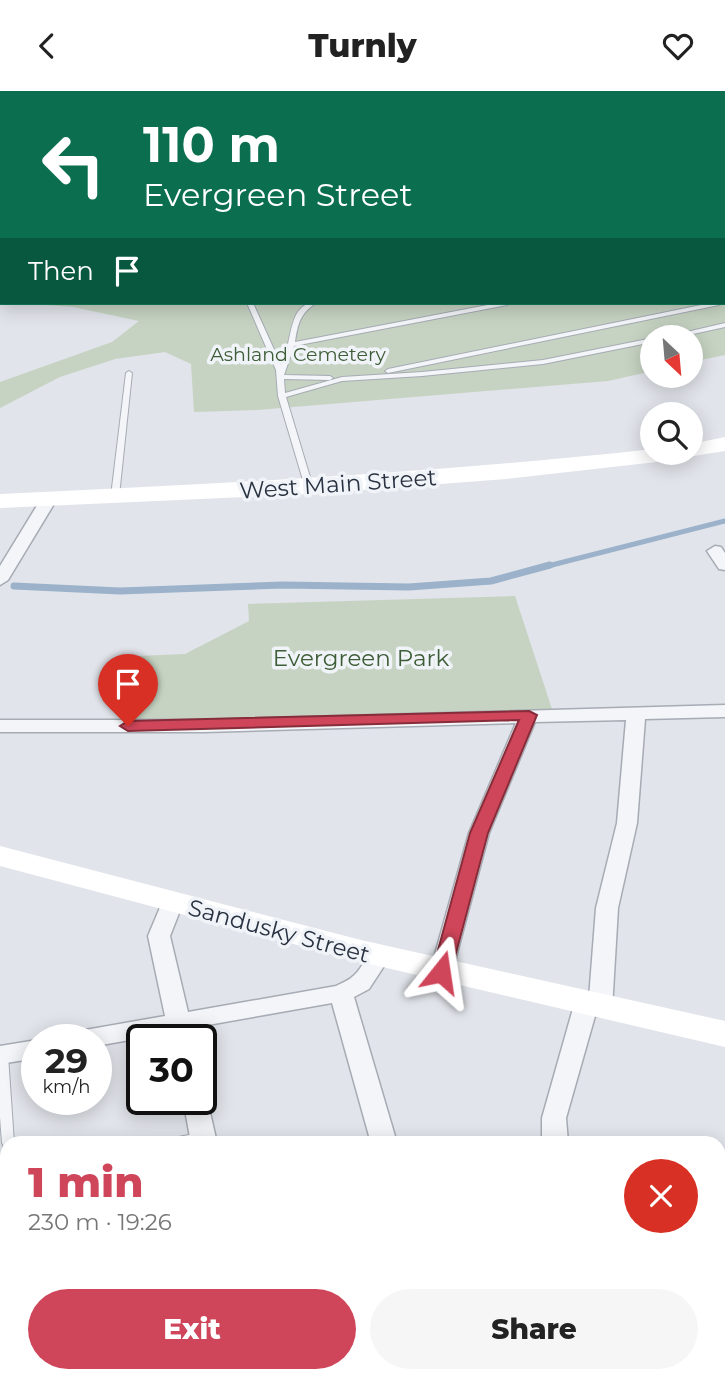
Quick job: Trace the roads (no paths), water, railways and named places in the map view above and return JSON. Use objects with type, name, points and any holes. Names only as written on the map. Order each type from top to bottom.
[{"type":"street","points":[[703,449],[725,444]]},
{"type":"street","name":"West Main Street","points":[[0,501],[309,487],[506,472],[640,457]]},
{"type":"street","points":[[0,580],[49,499]]},
{"type":"street","points":[[0,726],[205,726],[725,711]]},
{"type":"street","points":[[555,1136],[554,1118],[593,1007],[607,908],[627,823],[636,714]]},
{"type":"street","points":[[441,972],[479,833],[529,715]]},
{"type":"street","name":"Sandusky Street","points":[[0,856],[379,957],[593,1007],[725,1034]]},
{"type":"street","points":[[172,903],[159,936],[178,1024]]},
{"type":"street","points":[[210,1024],[341,993],[361,983],[379,957]]},
{"type":"street","points":[[341,993],[382,1136]]},
{"type":"street","points":[[1,1055],[21,1052]]},
{"type":"street","points":[[199,1115],[203,1136]]},
{"type":"lane","points":[[251,305],[280,377],[282,396],[309,487]]},
{"type":"lane","points":[[280,377],[299,313],[308,305]]},
{"type":"lane","points":[[291,345],[497,305]]},
{"type":"lane","points":[[353,378],[708,305]]},
{"type":"lane","points":[[704,329],[725,325]]},
{"type":"lane","points":[[280,377],[342,379],[422,374],[543,362],[640,343]]},
{"type":"lane","points":[[115,496],[129,373]]},
{"type":"lane","points":[[282,396],[342,379]]},
{"type":"lane","points":[[1,1055],[7,1136]]},
{"type":"waterway","points":[[544,567],[725,521]]},
{"type":"waterway","points":[[14,586],[120,591],[283,585],[409,587],[491,581],[550,565]]},
{"type":"park label","name":"Ashland Cemetery","points":[[298,354]]},
{"type":"park label","name":"Evergreen Park","points":[[361,658]]}]
